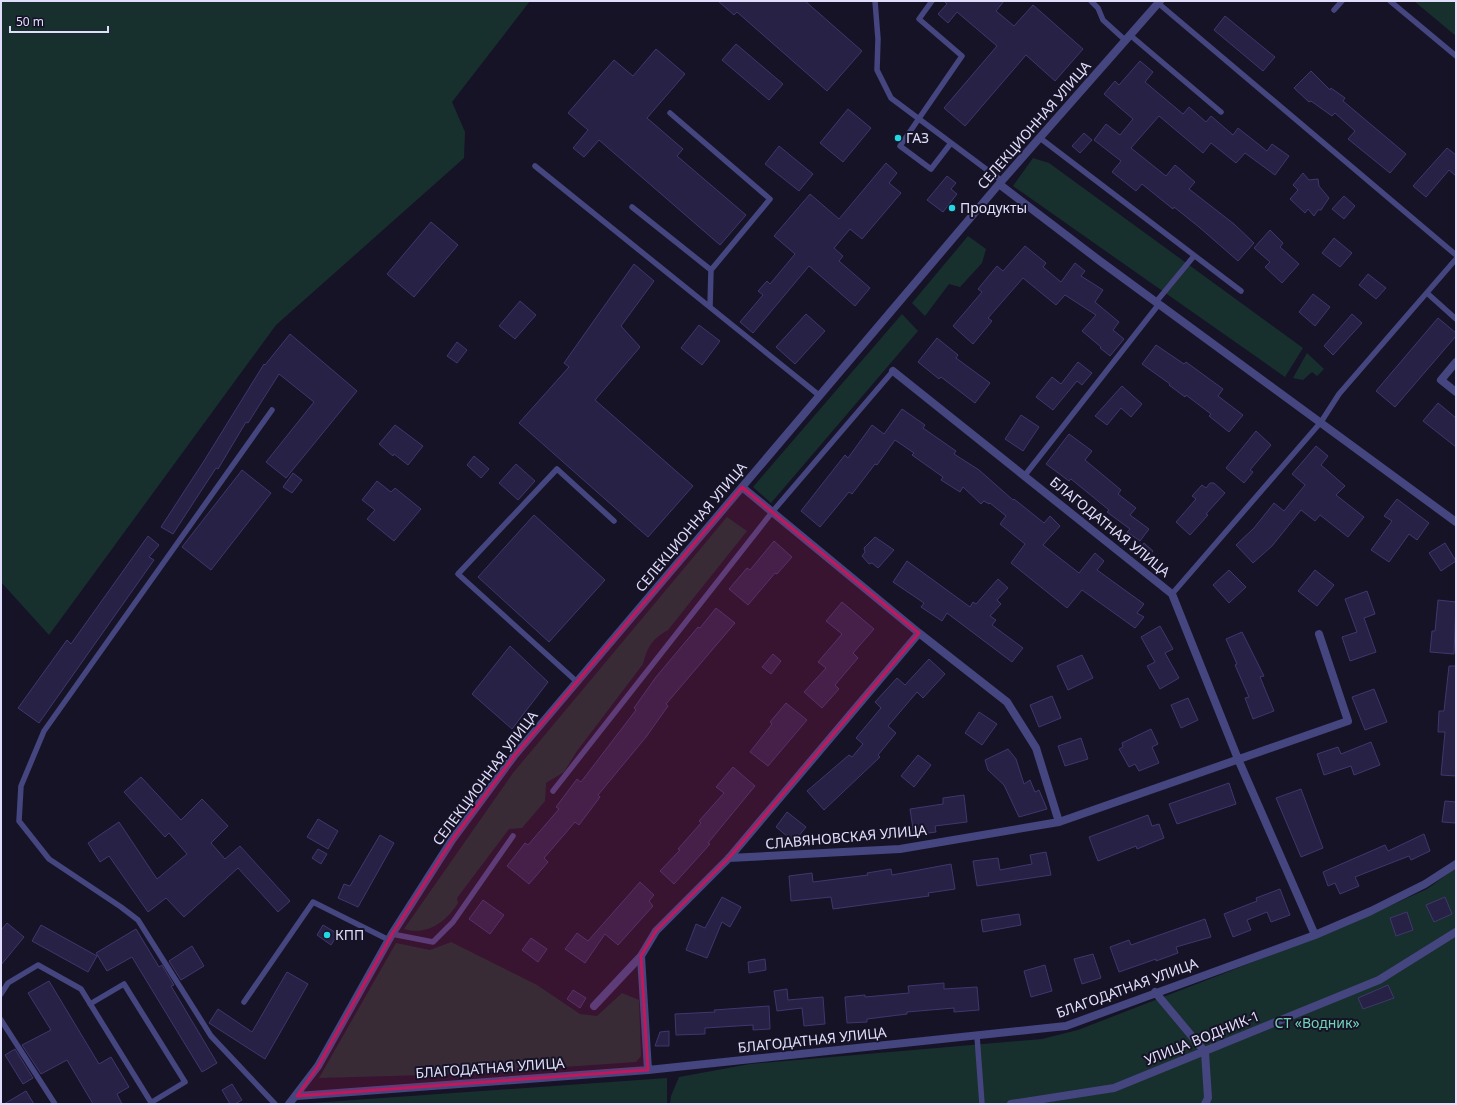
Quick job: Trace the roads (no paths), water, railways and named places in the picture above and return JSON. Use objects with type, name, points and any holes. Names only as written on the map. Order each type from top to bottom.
[{"type":"street","name":"СЕЛЕКЦИОННАЯ УЛИЦА","points":[[289,1104],[297,1096],[318,1066],[391,937],[452,840],[514,756],[576,681],[1000,183],[1159,2]]},
{"type":"street","points":[[1000,183],[1158,303],[1456,522]]},
{"type":"street","points":[[1456,362],[1441,380],[1456,392]]},
{"type":"street","name":"БЛАГОДАТНАЯ УЛИЦА","points":[[892,371],[1025,475],[1172,594],[1238,759],[1315,935]]},
{"type":"street","points":[[742,486],[919,633],[1007,702],[1036,748],[1059,822]]},
{"type":"street","name":"СЛАВЯНОВСКАЯ УЛИЦА","points":[[594,1006],[641,956],[656,931],[729,858],[919,633]]},
{"type":"street","points":[[1238,759],[1348,721],[1319,634]]},
{"type":"street","name":"СЛАВЯНОВСКАЯ УЛИЦА","points":[[729,858],[900,849],[1059,822],[1238,759]]},
{"type":"street","name":"БЛАГОДАТНАЯ УЛИЦА","points":[[297,1096],[648,1070],[1066,1026],[1155,992],[1315,935],[1371,911],[1425,884],[1456,864]]},
{"type":"street","name":"УЛИЦА ВОДНИК-1","points":[[1012,1104],[1114,1088],[1379,980],[1456,932]]},
{"type":"street","points":[[641,956],[648,1070]]},
{"type":"street","points":[[1155,992],[1205,1052],[1208,1098],[1205,1104]]},
{"type":"lane","points":[[875,1],[878,39],[877,70],[891,98],[951,143],[1000,183]]},
{"type":"lane","points":[[932,1],[919,18],[962,56],[900,146],[931,169],[951,143]]},
{"type":"lane","points":[[1091,1],[1098,8],[1103,20],[1128,38],[1220,112]]},
{"type":"lane","points":[[1334,10],[1342,1]]},
{"type":"lane","points":[[1390,1],[1456,56]]},
{"type":"lane","points":[[1159,2],[1456,255]]},
{"type":"lane","points":[[670,113],[770,199],[711,270],[710,307]]},
{"type":"lane","points":[[1040,138],[1241,291]]},
{"type":"lane","points":[[535,166],[820,396]]},
{"type":"lane","points":[[632,207],[711,270]]},
{"type":"lane","points":[[1025,475],[1194,256]]},
{"type":"lane","points":[[1172,594],[1321,422],[1339,394],[1456,259]]},
{"type":"lane","points":[[1427,293],[1456,319]]},
{"type":"lane","points":[[553,791],[772,512],[892,371]]},
{"type":"lane","points":[[272,410],[44,730],[21,786],[18,821],[49,859],[138,920],[211,1036],[275,1104]]},
{"type":"lane","points":[[576,681],[458,574],[557,469],[614,521]]},
{"type":"lane","points":[[244,1002],[313,902],[391,937],[432,942],[453,922],[514,836]]},
{"type":"lane","points":[[1,994],[8,983],[38,965],[81,989],[90,1004],[152,1103],[185,1082],[124,984],[90,1004]]},
{"type":"lane","points":[[1,1020],[55,1104]]},
{"type":"lane","points":[[977,1036],[982,1104]]},
{"type":"place","name":"ГАЗ","points":[[898,138]]},
{"type":"place","name":"Продукты","points":[[952,208]]},
{"type":"place","name":"КПП","points":[[327,935]]},
{"type":"park label","name":"СТ «Водник»","points":[[1317,1023]]}]
